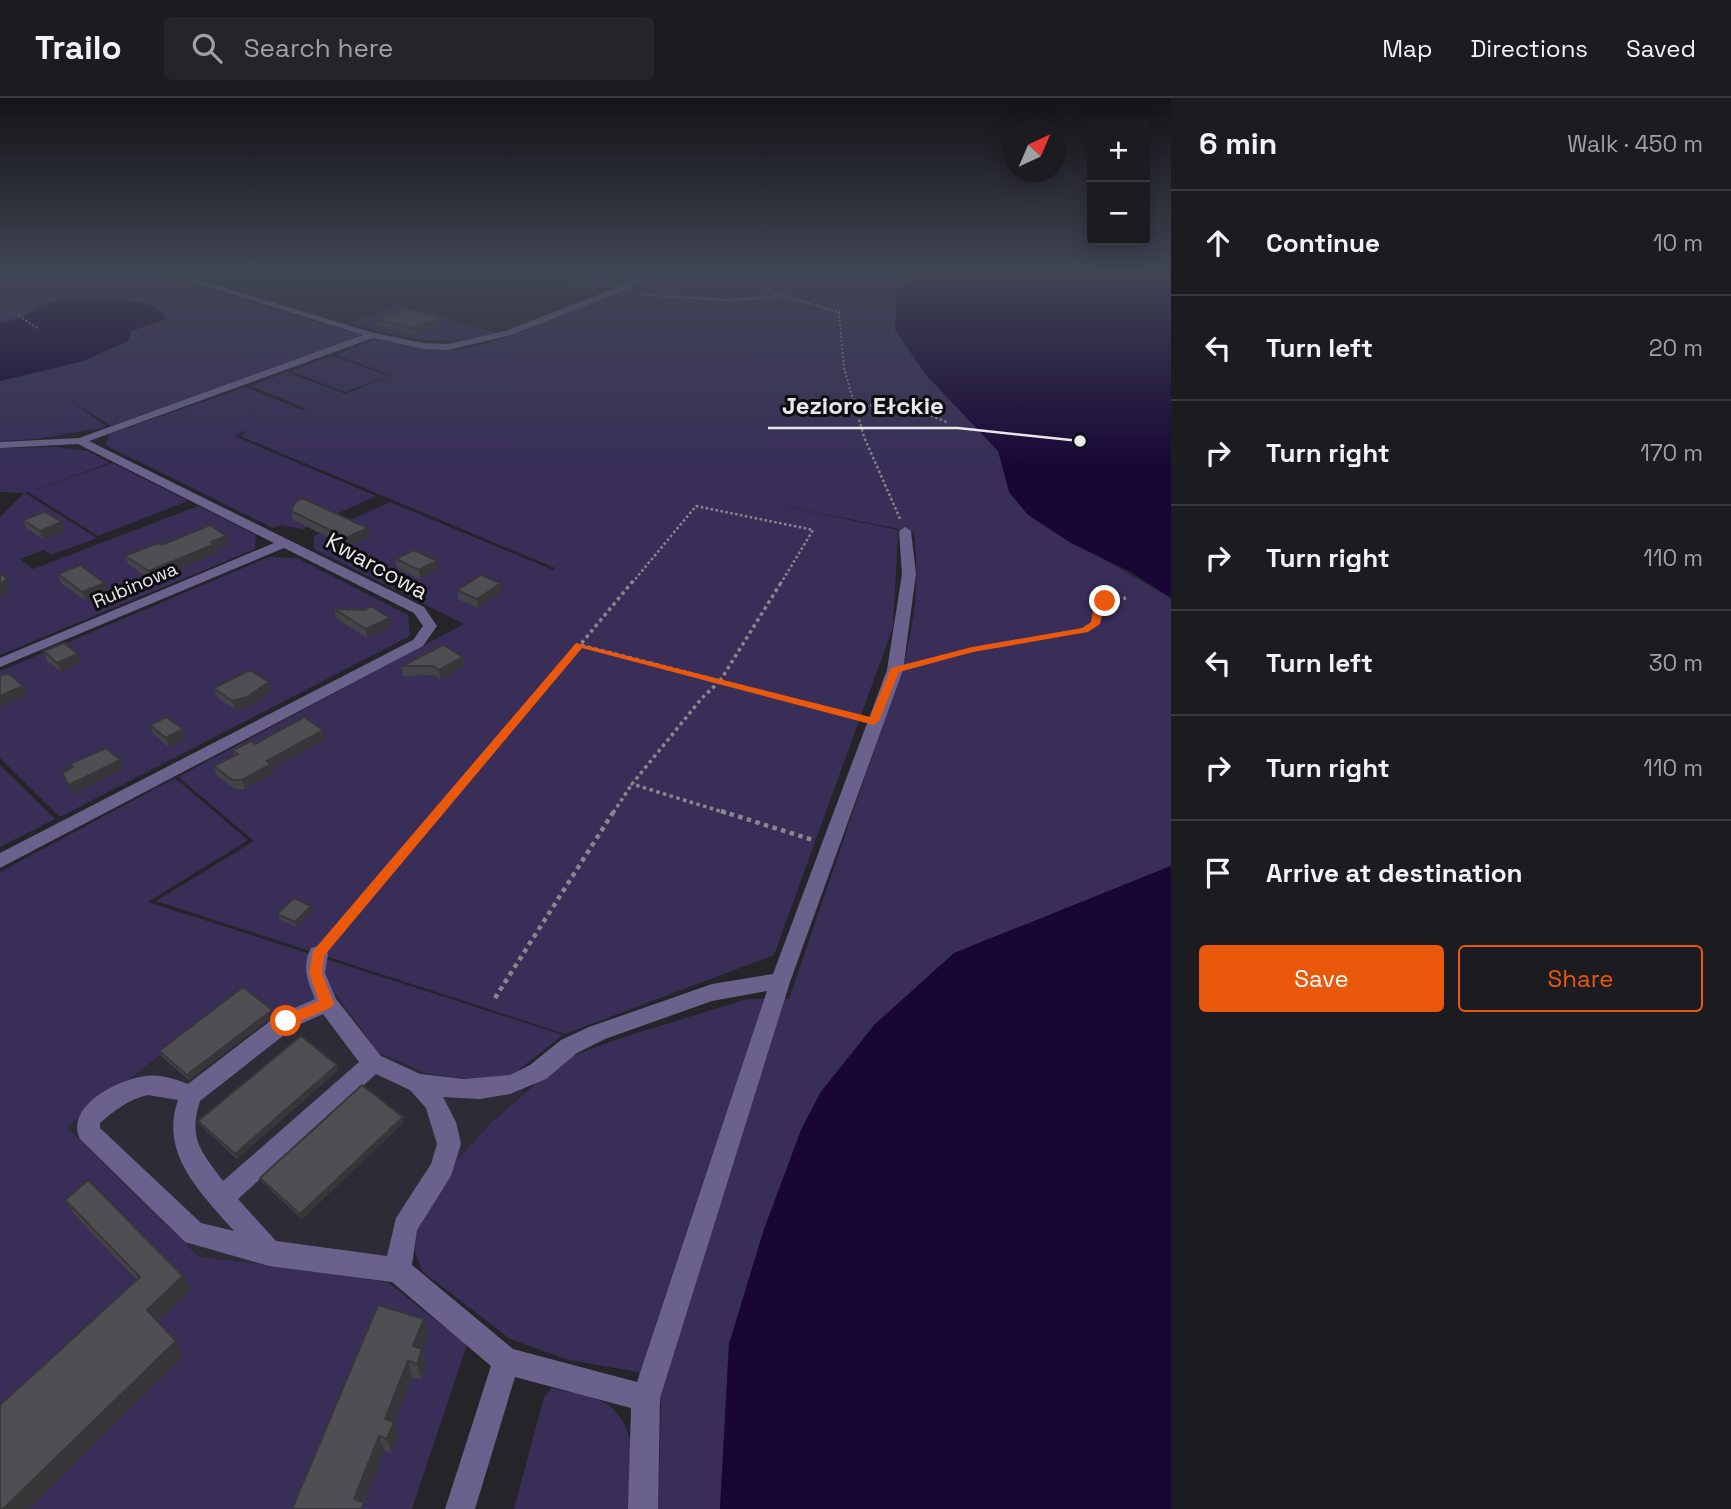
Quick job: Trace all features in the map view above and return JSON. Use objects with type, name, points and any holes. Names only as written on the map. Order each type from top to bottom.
[{"type":"street","points":[[80,441],[364,338]]},
{"type":"street","points":[[385,338],[424,346],[475,343],[492,338]]},
{"type":"street","name":"Kwarcowa","points":[[0,445],[80,441],[419,610],[430,626],[427,634],[418,643],[0,862]]},
{"type":"street","points":[[642,1509],[646,1398],[780,982],[895,670],[909,574],[905,531]]},
{"type":"street","name":"Rubinowa","points":[[0,663],[285,543]]},
{"type":"street","points":[[318,954],[315,973],[327,1003],[373,1063],[418,1083],[472,1089],[513,1084],[537,1072],[578,1041],[720,990],[751,981],[780,982]]},
{"type":"street","points":[[269,1253],[221,1198],[191,1157],[183,1136],[184,1116],[191,1095],[286,1021],[327,1003]]},
{"type":"street","points":[[221,1198],[373,1063]]},
{"type":"street","points":[[398,1270],[405,1227],[442,1168],[449,1144],[444,1122],[434,1101],[418,1083]]},
{"type":"street","points":[[191,1095],[167,1084],[146,1084],[120,1093],[89,1119],[88,1132],[194,1233],[269,1253],[398,1270],[506,1361],[646,1398]]},
{"type":"street","points":[[460,1509],[506,1361]]},
{"type":"path","points":[[841,338],[844,368],[863,437],[905,531]]},
{"type":"path","points":[[855,406],[901,404],[927,412],[949,423]]},
{"type":"path","points":[[318,954],[696,506],[813,530],[720,682],[702,698],[632,784],[495,998]]},
{"type":"path","points":[[895,670],[972,650],[1084,630],[1096,624],[1098,611],[1105,601],[1126,598]]},
{"type":"path","points":[[580,645],[874,721]]},
{"type":"path","points":[[632,784],[829,845]]},
{"type":"shaded area","points":[[0,338],[129,338],[128,341],[83,361],[0,381]]},
{"type":"shaded area","points":[[129,338],[358,338],[111,426],[65,397],[107,427],[36,439],[0,441],[0,381],[83,361],[128,341]]},
{"type":"shaded area","points":[[410,338],[479,338],[441,341]]},
{"type":"shaded area","points":[[504,338],[963,338],[980,418],[1049,528],[1171,598],[1171,866],[954,953],[729,1344],[720,1509],[658,1509],[661,1403],[638,1372],[569,1360],[510,1339],[422,1271],[415,1251],[416,1230],[459,1158],[492,1122],[554,1067],[575,1055],[624,1037],[747,999],[789,999],[904,663],[915,598],[914,532],[753,500],[898,530],[893,627],[774,955],[565,1034],[156,901],[254,841],[178,777],[464,624],[314,549],[314,536],[390,502],[553,570],[555,568],[240,436],[249,429],[234,436],[376,496],[303,529],[280,525],[273,528],[105,445],[110,434],[246,387],[302,410],[305,408],[250,386],[287,372],[345,394],[392,375],[336,355],[374,339],[425,349],[457,350]]},
{"type":"shaded area","points":[[900,338],[1171,338],[1171,598],[1131,572],[1071,543],[1028,515],[1009,492],[998,451],[926,375]]},
{"type":"shaded area","points":[[333,356],[388,376],[345,392],[290,371]]},
{"type":"shaded area","points":[[56,447],[88,451],[110,463],[25,493],[97,538],[51,555],[44,550],[20,559],[33,569],[198,506],[256,535],[255,549],[0,655],[0,517],[24,493],[0,492],[0,448]]},
{"type":"shaded area","points":[[113,463],[188,501],[98,536],[28,492]]},
{"type":"shaded area","points":[[269,557],[297,558],[408,615],[410,636],[60,817],[0,758],[0,671]]},
{"type":"shaded area","points":[[0,765],[55,819],[0,847]]},
{"type":"shaded area","points":[[175,778],[248,840],[148,902],[563,1035],[512,1075],[469,1079],[425,1073],[378,1052],[336,994],[279,1016],[245,990],[67,1127],[199,1257],[321,1271],[389,1283],[467,1345],[412,1509],[0,1509],[0,872]]},
{"type":"shaded area","points":[[1171,866],[1171,1509],[720,1509],[729,1344],[764,1229],[801,1130],[820,1093],[875,1024],[954,953]]},
{"type":"shaded area","points":[[246,990],[279,1016],[336,994],[378,1052],[425,1073],[512,1075],[525,1092],[492,1122],[416,1230],[415,1251],[389,1283],[321,1271],[199,1257],[67,1127]]},
{"type":"shaded area","points":[[552,1388],[605,1403],[616,1412],[624,1424],[632,1451],[633,1509],[514,1509],[544,1397]]},
{"type":"building","points":[[302,498],[368,528],[346,538],[291,511],[296,501]]},
{"type":"building","points":[[45,512],[62,522],[40,531],[23,520]]},
{"type":"building","points":[[210,525],[227,536],[211,542],[215,544],[149,571],[125,556],[158,543],[162,545]]},
{"type":"building","points":[[414,550],[437,561],[419,570],[396,559]]},
{"type":"building","points":[[80,565],[105,583],[82,592],[58,574]]},
{"type":"building","points":[[0,573],[7,578],[0,586]]},
{"type":"building","points":[[481,575],[501,583],[477,599],[457,590]]},
{"type":"building","points":[[371,606],[390,618],[366,629],[334,609],[365,610]]},
{"type":"building","points":[[64,643],[78,654],[57,663],[44,651]]},
{"type":"building","points":[[443,645],[463,657],[439,670],[433,666],[402,666]]},
{"type":"building","points":[[250,670],[269,682],[247,697],[232,701],[214,688]]},
{"type":"building","points":[[8,673],[23,686],[0,696],[0,676]]},
{"type":"building","points":[[166,717],[183,729],[166,738],[150,725]]},
{"type":"building","points":[[304,717],[323,730],[267,761],[271,764],[242,780],[232,780],[214,766],[238,754],[233,750],[251,741],[255,744]]},
{"type":"building","points":[[106,748],[120,760],[69,785],[62,773],[73,767],[70,764]]},
{"type":"building","points":[[294,898],[311,906],[295,922],[277,914]]},
{"type":"building","points":[[243,987],[272,1010],[187,1075],[159,1051]]},
{"type":"building","points":[[301,1036],[337,1065],[235,1154],[198,1121]]},
{"type":"building","points":[[362,1085],[403,1117],[300,1214],[260,1178]]},
{"type":"building","points":[[88,1180],[183,1276],[147,1310],[176,1341],[0,1509],[0,1405],[140,1277],[65,1200]]},
{"type":"building","points":[[378,1305],[424,1319],[413,1346],[422,1349],[417,1364],[408,1361],[385,1419],[394,1422],[387,1439],[379,1436],[354,1499],[364,1503],[361,1509],[292,1509]]},
{"type":"place","name":"Jezioro Ełckie","points":[[1080,441]]},
{"type":"route","points":[[286,1021],[327,1003],[315,973],[318,954],[580,645],[874,721],[895,670],[972,650],[1084,630],[1096,624],[1098,611],[1105,601]]}]
